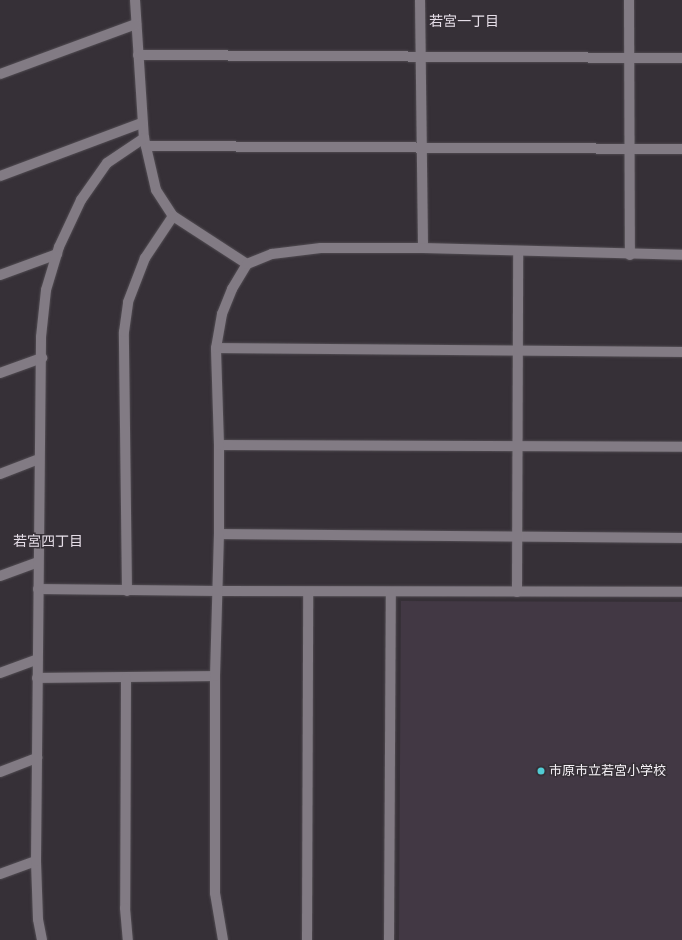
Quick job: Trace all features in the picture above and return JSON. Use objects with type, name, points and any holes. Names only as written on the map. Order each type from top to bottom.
[{"type":"street","points":[[135,0],[142,123],[156,190],[173,216],[247,264]]},
{"type":"street","points":[[420,0],[423,248]]},
{"type":"street","points":[[629,0],[630,254]]},
{"type":"street","points":[[0,74],[136,24]]},
{"type":"street","points":[[138,55],[682,58]]},
{"type":"street","points":[[0,176],[142,123]]},
{"type":"street","points":[[42,940],[38,919],[36,861],[39,459],[42,358],[41,337],[46,290],[57,254],[81,200],[106,163],[145,142],[422,148],[682,149]]},
{"type":"street","points":[[127,591],[124,332],[128,302],[145,258],[173,216]]},
{"type":"street","points":[[223,940],[215,893],[215,676],[219,534],[219,444],[216,348],[222,314],[232,289],[247,264],[272,254],[321,248],[423,248],[682,255]]},
{"type":"street","points":[[517,592],[518,251]]},
{"type":"street","points":[[0,276],[57,254]]},
{"type":"street","points":[[216,348],[682,352]]},
{"type":"street","points":[[0,373],[42,358]]},
{"type":"street","points":[[219,444],[682,447]]},
{"type":"street","points":[[0,474],[39,459]]},
{"type":"street","points":[[219,534],[682,538]]},
{"type":"street","points":[[0,576],[38,562]]},
{"type":"street","points":[[38,589],[308,592],[682,592]]},
{"type":"street","points":[[307,940],[308,592]]},
{"type":"street","points":[[389,940],[391,592]]},
{"type":"street","points":[[0,673],[38,659]]},
{"type":"street","points":[[37,678],[215,676]]},
{"type":"street","points":[[126,678],[125,908],[128,940]]},
{"type":"street","points":[[0,772],[37,758]]},
{"type":"street","points":[[0,874],[36,861]]},
{"type":"shaded area","name":"市原市立若宮小学校","points":[[401,601],[682,602],[682,940],[399,940]]},
{"type":"place","name":"市原市立若宮小学校","points":[[541,771]]},
{"type":"district","name":"若宮一丁目","points":[[464,21]]},
{"type":"district","name":"若宮四丁目","points":[[48,541]]}]
